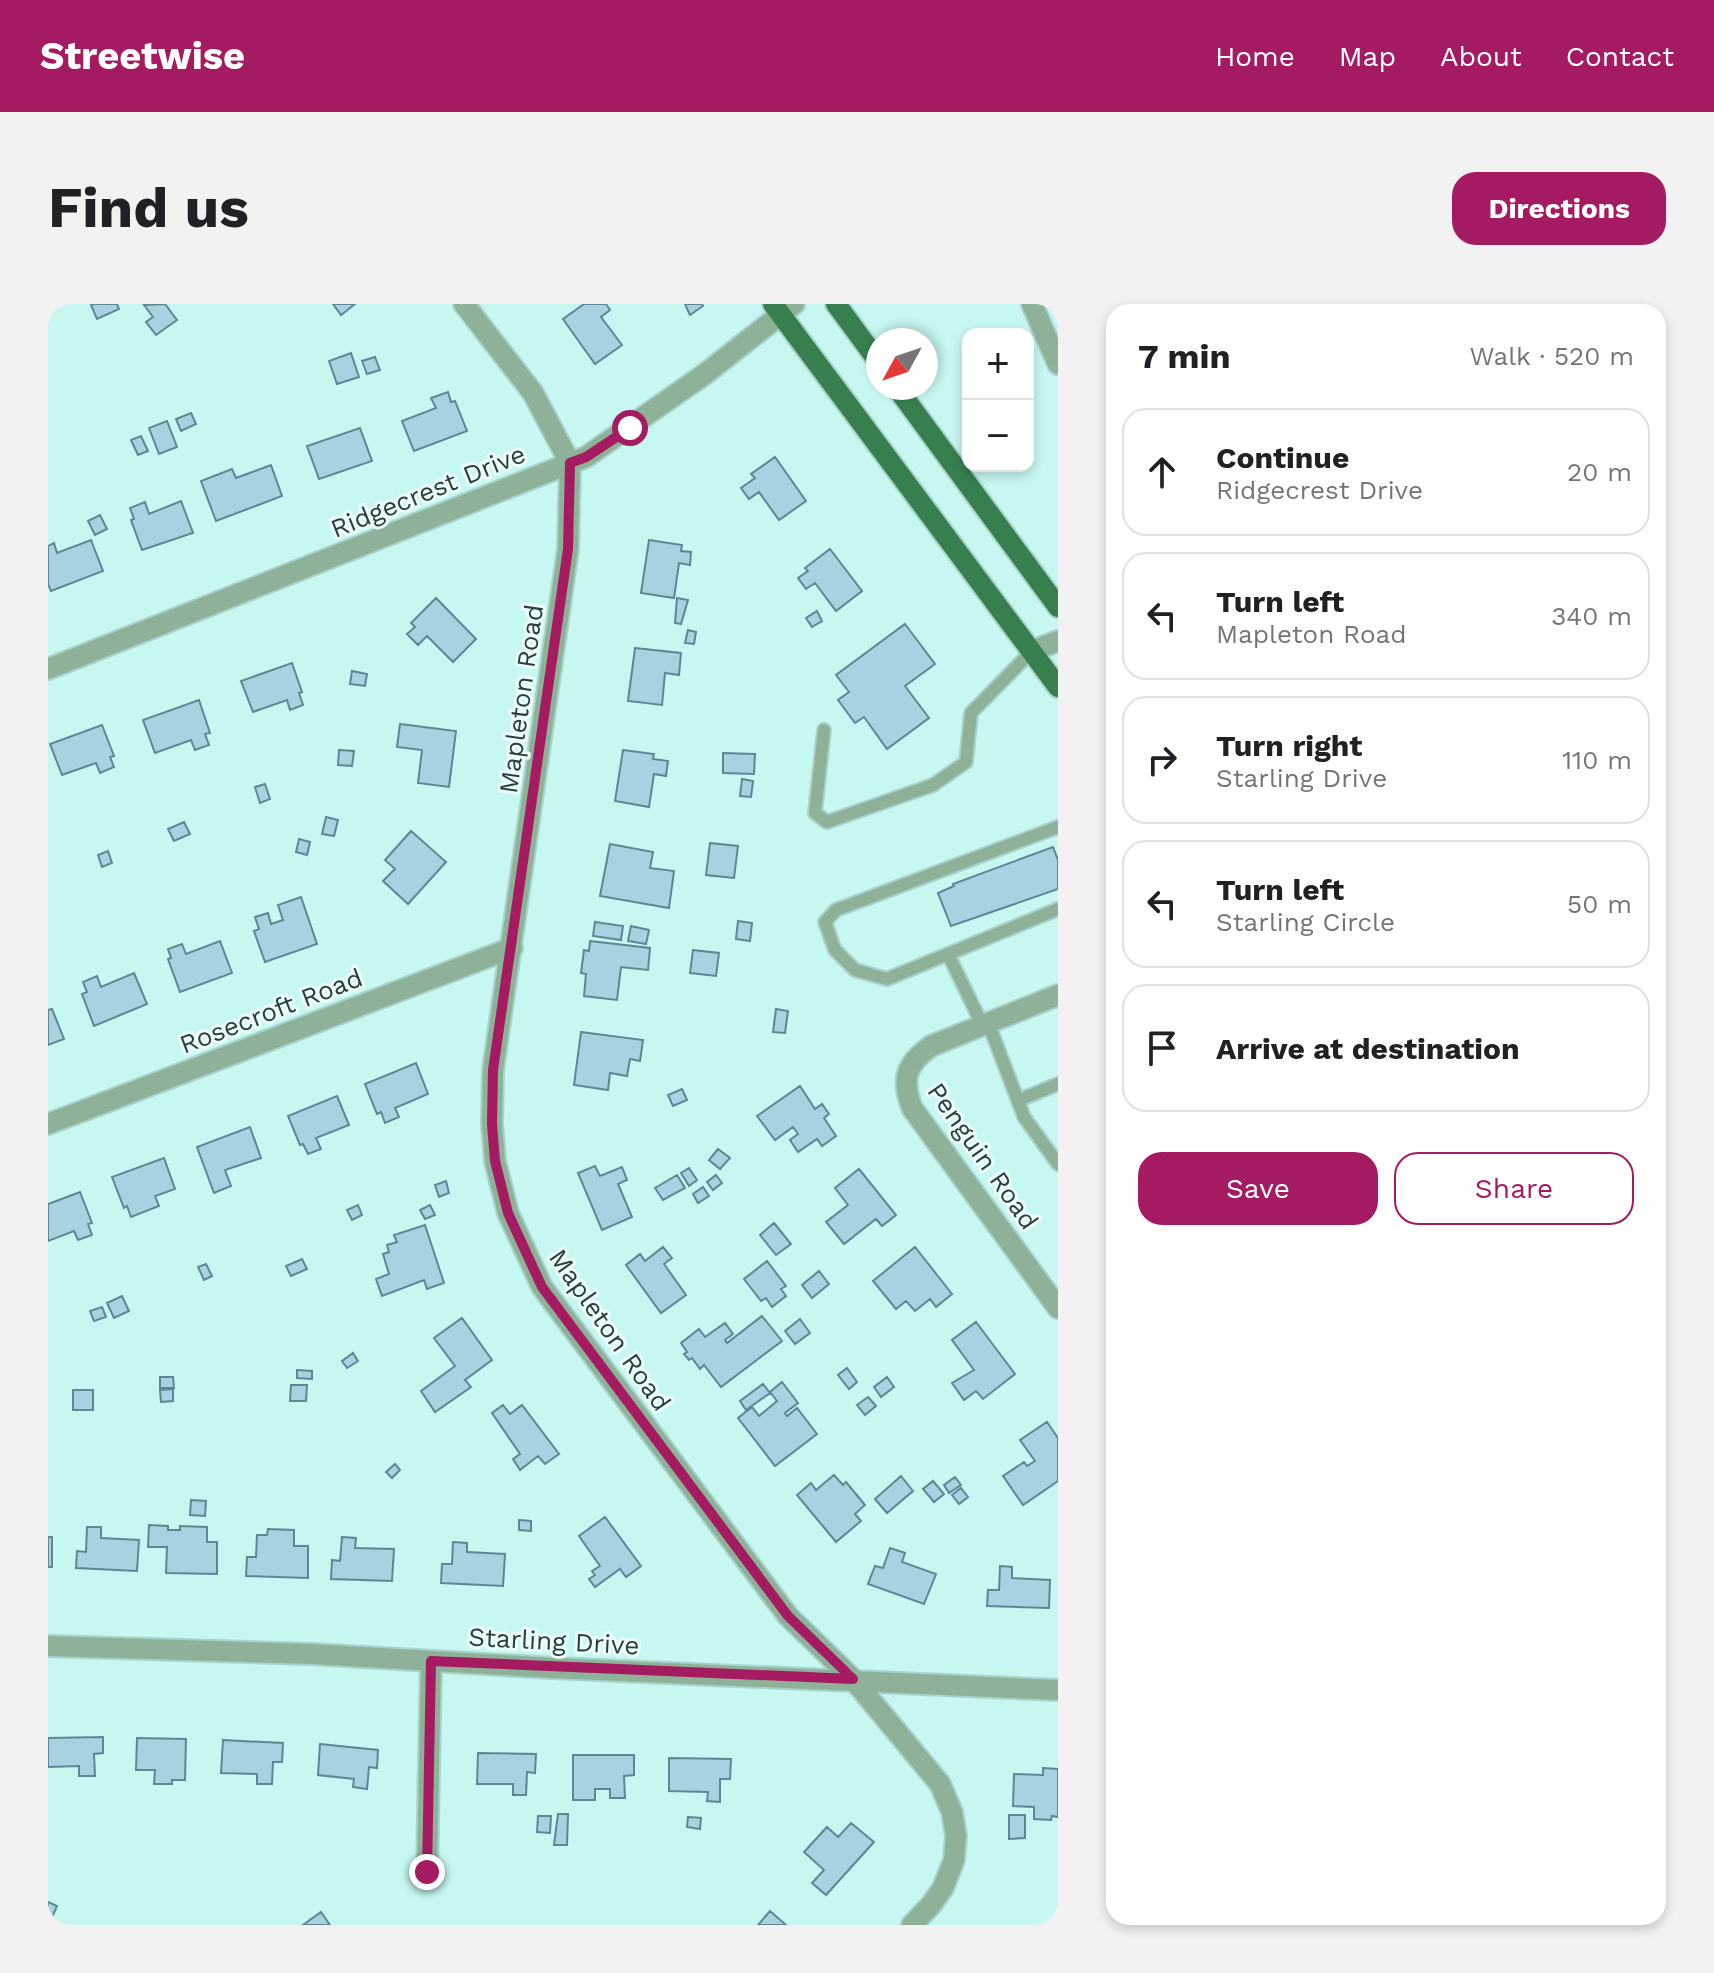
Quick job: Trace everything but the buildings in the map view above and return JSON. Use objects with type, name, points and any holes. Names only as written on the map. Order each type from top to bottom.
[{"type":"main road","points":[[836,304],[866,345]]},
{"type":"main road","points":[[783,307],[1058,687]]},
{"type":"main road","points":[[906,400],[1058,607]]},
{"type":"street","name":"Mapleton Road","points":[[464,304],[533,393],[570,463],[568,549],[493,1070],[495,1161],[508,1213],[542,1287],[788,1616],[853,1679],[940,1784],[952,1812],[956,1836],[954,1860],[943,1888],[912,1925]]},
{"type":"street","points":[[1032,304],[1058,364]]},
{"type":"street","name":"Ridgecrest Drive","points":[[48,669],[586,457],[705,374],[783,307]]},
{"type":"street","points":[[1032,651],[1058,641]]},
{"type":"street","name":"Rosecroft Road","points":[[48,1124],[512,948]]},
{"type":"street","points":[[985,1023],[1058,995]]},
{"type":"street","name":"Penguin Road","points":[[985,1023],[931,1046],[914,1058],[905,1090],[912,1108],[1058,1308]]},
{"type":"street","name":"Starling Drive","points":[[48,1646],[1058,1690]]},
{"type":"street","points":[[427,1872],[431,1661]]},
{"type":"lane","points":[[824,730],[815,813],[827,822],[933,785],[966,762],[971,713],[1032,651]]},
{"type":"lane","points":[[1058,827],[836,910],[825,922],[835,950],[855,970],[887,979],[1058,909]]},
{"type":"lane","points":[[948,954],[985,1023],[1024,1117],[1058,1164]]},
{"type":"lane","points":[[1019,1100],[1058,1084]]},
{"type":"route","points":[[427,1872],[431,1661],[853,1679],[788,1616],[542,1287],[508,1213],[495,1161],[493,1070],[568,549],[570,463],[586,457],[630,428]]}]
